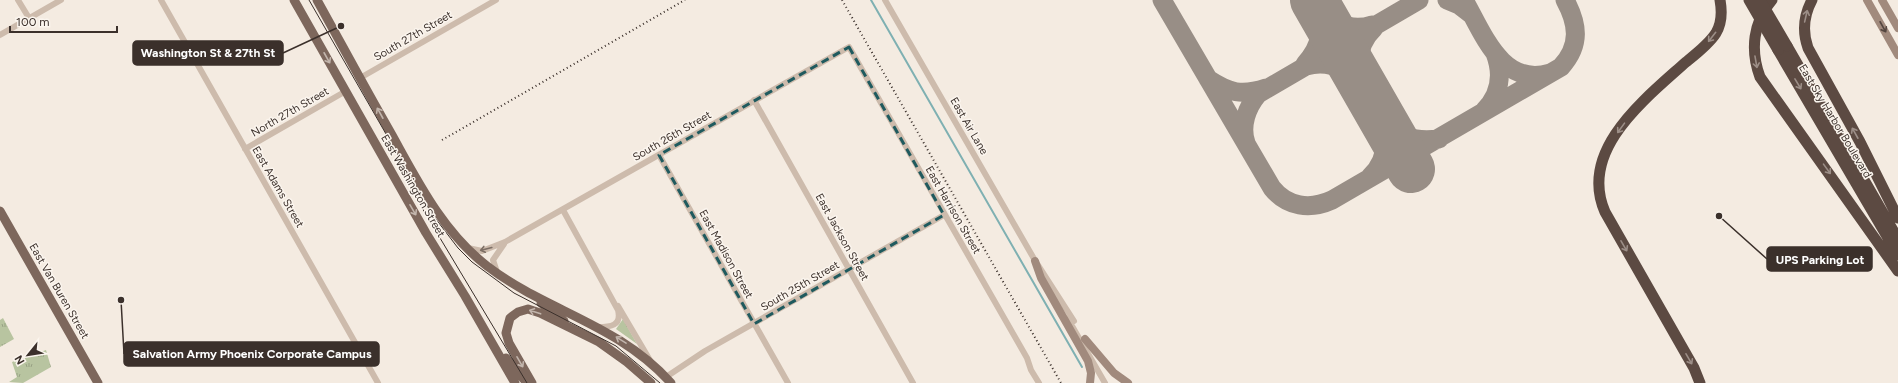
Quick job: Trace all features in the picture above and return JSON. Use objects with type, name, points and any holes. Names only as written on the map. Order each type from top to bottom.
[{"type":"highway","points":[[1700,383],[1694,368],[1605,212],[1599,196],[1598,182],[1599,168],[1604,154],[1627,120],[1651,93],[1716,34],[1721,17],[1720,0]]},
{"type":"highway","name":"East Sky Harbor Boulevard","points":[[1749,0],[1782,48],[1898,239]]},
{"type":"highway","name":"East Sky Harbor Boulevard","points":[[1760,0],[1782,48],[1898,255]]},
{"type":"highway","points":[[1772,0],[1760,17],[1755,35],[1755,57],[1760,77],[1898,271]]},
{"type":"highway","points":[[1812,0],[1808,8],[1805,23],[1808,48],[1860,142],[1898,218]]},
{"type":"main road","name":"East Washington Street","points":[[294,0],[426,233],[465,296],[514,383]]},
{"type":"main road","name":"East Washington Street","points":[[317,0],[439,216],[466,247],[497,274]]},
{"type":"main road","points":[[1867,0],[1898,55]]},
{"type":"main road","points":[[1883,0],[1898,28]]},
{"type":"main road","name":"East Van Buren Street","points":[[0,212],[98,383]]},
{"type":"main road","points":[[1035,261],[1041,278],[1088,361],[1091,373],[1090,383]]},
{"type":"main road","points":[[497,274],[532,294],[598,327],[632,347],[651,362],[668,380]]},
{"type":"main road","points":[[497,274],[506,284],[542,304],[572,329]]},
{"type":"main road","points":[[465,296],[481,314],[506,358],[526,383]]},
{"type":"main road","points":[[532,383],[507,338],[506,327],[513,315],[522,310],[533,310],[605,346],[627,362],[651,383]]},
{"type":"main road","points":[[1085,339],[1114,373],[1128,383]]},
{"type":"street","points":[[18,0],[29,18]]},
{"type":"street","points":[[0,34],[61,0]]},
{"type":"street","name":"East Adams Street","points":[[161,0],[378,383]]},
{"type":"street","name":"South 27th Street","points":[[360,78],[496,0]]},
{"type":"street","name":"East Air Lane","points":[[885,0],[1105,383]]},
{"type":"street","name":"South 26th Street","points":[[466,247],[482,251],[505,242],[849,46]]},
{"type":"street","name":"East Harrison Street","points":[[849,46],[944,215],[1027,358],[1031,370],[1039,383]]},
{"type":"street","name":"North 27th Street","points":[[245,149],[346,91]]},
{"type":"street","name":"East Jackson Street","points":[[754,100],[913,383]]},
{"type":"street","name":"East Madison Street","points":[[659,155],[788,383]]},
{"type":"street","points":[[563,210],[615,302],[620,315],[618,322],[612,327],[598,327]]},
{"type":"street","name":"South 25th Street","points":[[668,380],[705,351],[850,270],[944,215]]},
{"type":"street","name":"South 26th Street","points":[[497,274],[493,260],[494,255],[505,242]]},
{"type":"street","name":"East Air Lane","points":[[1035,261],[1049,280],[1110,383]]},
{"type":"street","points":[[615,302],[624,313],[651,362]]},
{"type":"highlighted area","points":[[849,47],[944,215],[754,324],[659,155]]},
{"type":"green space","points":[[3,318],[14,339],[0,347],[0,320]]},
{"type":"green space","points":[[623,319],[637,344],[616,329]]},
{"type":"green space","points":[[46,350],[51,367],[23,383],[9,382],[17,377],[12,362]]},
{"type":"waterway","points":[[871,0],[1082,367]]},
{"type":"taxiway","points":[[1162,0],[1272,188],[1292,203],[1307,206],[1332,200],[1561,67],[1572,51],[1575,34],[1573,18],[1565,0]]},
{"type":"taxiway","points":[[1246,143],[1244,137],[1244,123],[1248,111],[1258,94],[1419,0]]},
{"type":"taxiway","points":[[1447,0],[1459,5],[1472,15]]},
{"type":"taxiway","points":[[1464,0],[1487,42],[1507,65],[1519,73],[1533,76],[1550,73]]},
{"type":"taxiway","points":[[1315,2],[1326,14],[1347,26],[1363,27],[1372,25]]},
{"type":"taxiway","points":[[1305,64],[1315,50],[1320,36],[1318,13],[1315,4]]},
{"type":"taxiway","points":[[1363,86],[1359,70],[1361,48],[1368,34],[1374,28]]},
{"type":"taxiway","points":[[1484,111],[1494,98],[1497,91],[1499,69],[1495,53]]},
{"type":"taxiway","points":[[1306,66],[1322,64],[1337,67],[1351,75],[1363,86]]},
{"type":"taxiway","points":[[1208,79],[1236,92],[1250,92],[1266,88]]},
{"type":"taxiway","points":[[1370,177],[1376,170],[1384,155],[1384,130],[1378,113]]},
{"type":"taxiway","points":[[1381,115],[1393,128],[1413,139],[1439,139]]},
{"type":"runway","points":[[1314,0],[1411,169]]},
{"type":"tram line","points":[[309,0],[432,214],[458,248],[472,262],[514,293],[616,346],[660,383]]},
{"type":"tram line","points":[[422,208],[527,383]]},
{"type":"railway","points":[[442,140],[685,0]]},
{"type":"railway","points":[[842,0],[1061,383]]},
{"type":"place","name":"Washington St & 27th St","points":[[341,26]]},
{"type":"place","name":"UPS Parking Lot","points":[[1719,216]]},
{"type":"place","name":"Salvation Army Phoenix Corporate Campus","points":[[121,300]]}]
